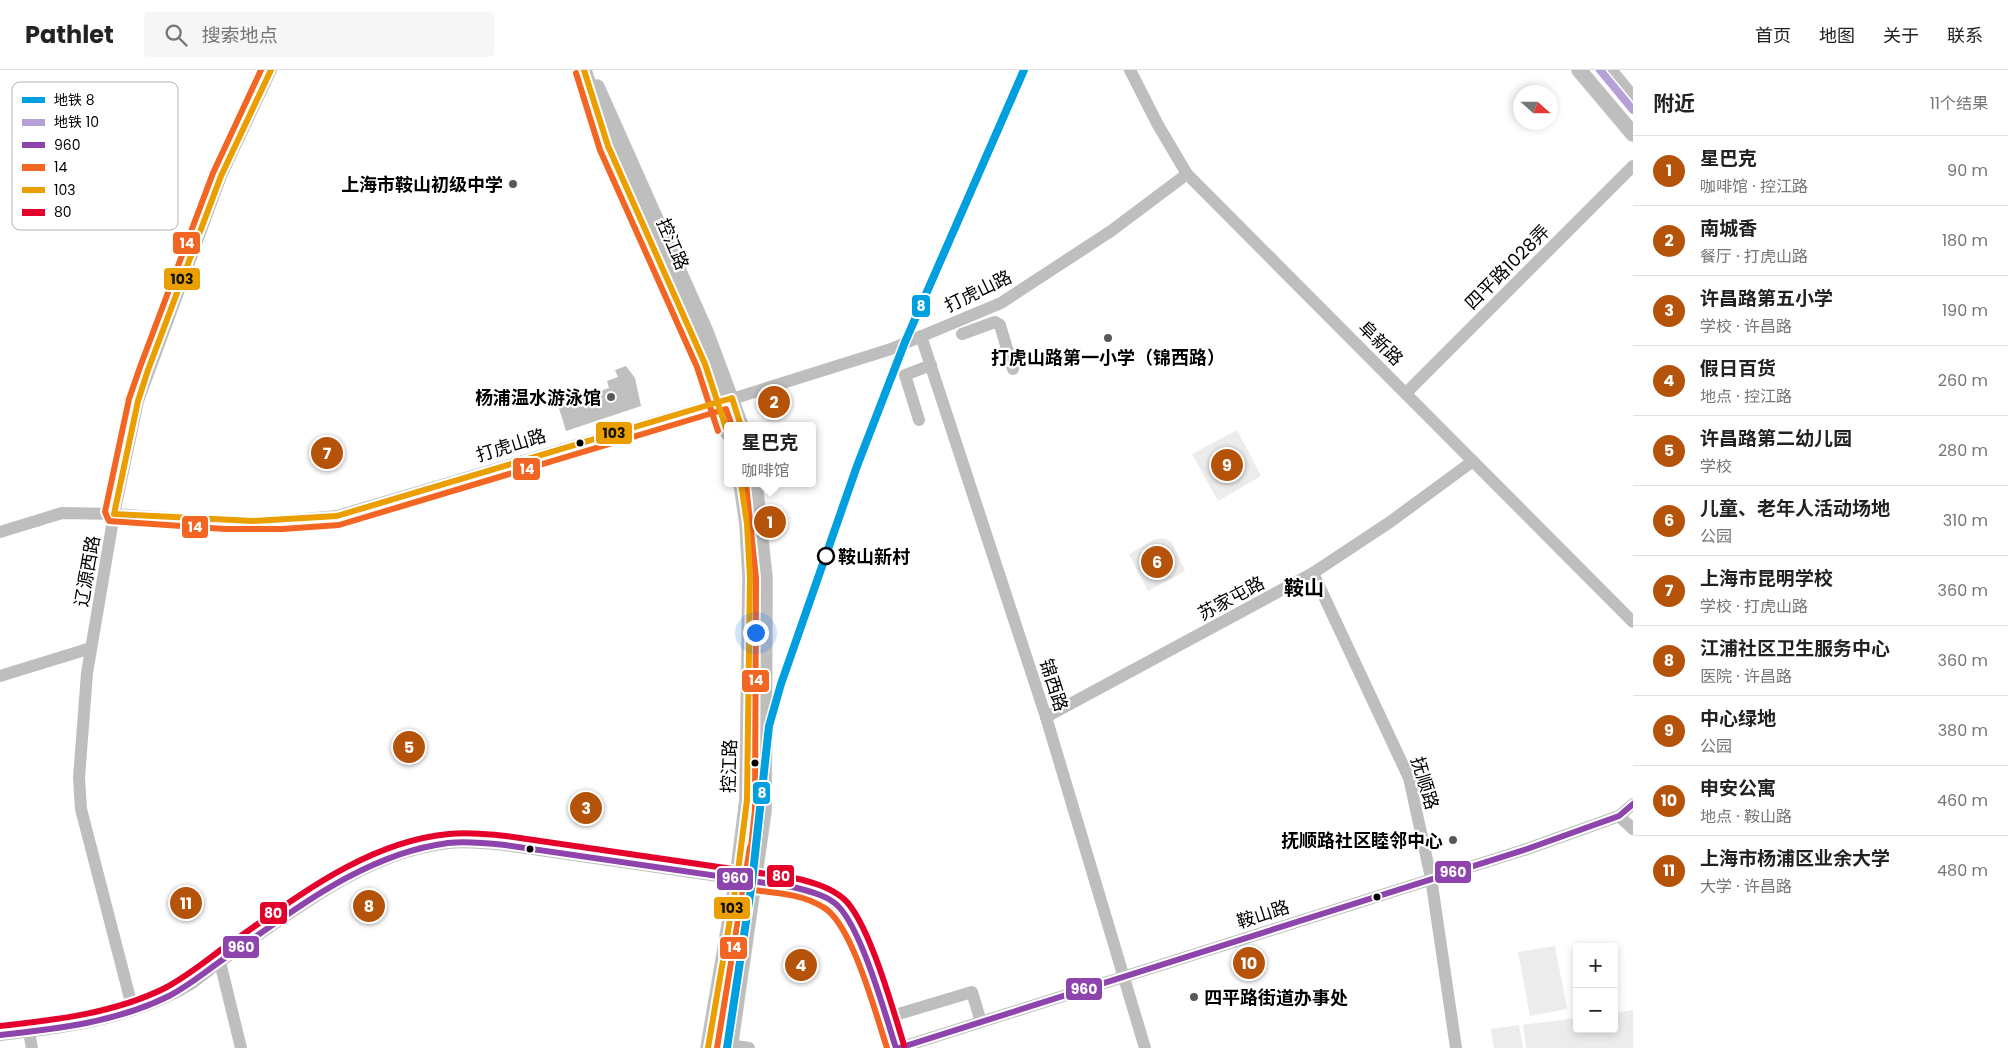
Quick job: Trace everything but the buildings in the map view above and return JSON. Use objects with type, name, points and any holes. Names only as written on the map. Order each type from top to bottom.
[{"type":"main road","name":"控江路","points":[[585,70],[598,89],[637,173],[706,332],[740,422]]},
{"type":"main road","name":"控江路","points":[[585,70],[608,146],[705,364],[716,404],[724,423]]},
{"type":"main road","points":[[1579,70],[1633,134]]},
{"type":"main road","points":[[1593,70],[1633,119]]},
{"type":"main road","points":[[1609,70],[1633,99]]},
{"type":"main road","points":[[1622,70],[1633,84]]},
{"type":"main road","name":"控江路","points":[[708,1045],[737,879],[747,800],[750,577],[747,524],[742,487]]},
{"type":"main road","name":"控江路","points":[[730,1046],[764,811],[771,699],[765,578],[755,487]]},
{"type":"street","name":"辽源西路","points":[[133,1010],[81,808],[80,760],[91,648],[114,514],[138,401],[221,176],[271,70]]},
{"type":"street","name":"阜新路","points":[[1130,70],[1158,125],[1187,174],[1633,622]]},
{"type":"street","name":"四平路1028弄","points":[[1406,393],[1633,166]]},
{"type":"street","name":"打虎山路","points":[[0,532],[62,514],[114,514],[233,523],[272,522],[337,516],[716,404],[891,349],[1002,303],[1111,231],[1187,174]]},
{"type":"street","points":[[962,334],[995,322],[1000,325],[1012,369]]},
{"type":"street","name":"锦西路","points":[[921,336],[1046,717],[1145,1048]]},
{"type":"street","points":[[919,420],[905,375],[931,365]]},
{"type":"street","name":"苏家屯路","points":[[1046,717],[1314,573],[1390,522],[1472,461]]},
{"type":"street","name":"抚顺路","points":[[1314,573],[1409,778],[1431,878],[1456,1048]]},
{"type":"street","points":[[0,676],[91,648]]},
{"type":"street","name":"鞍山路","points":[[898,1048],[1527,849],[1619,816],[1633,804]]},
{"type":"street","points":[[1619,816],[1633,830]]},
{"type":"street","points":[[0,1035],[90,1022],[133,1010],[188,985],[346,878],[395,856],[448,843],[505,845],[755,881],[810,891],[839,907],[855,935],[898,1048]]},
{"type":"street","points":[[220,962],[241,1048]]},
{"type":"street","points":[[886,1018],[972,992],[981,1022]]},
{"type":"street","points":[[29,1032],[32,1048]]},
{"type":"street","points":[[708,1045],[749,1048]]},
{"type":"shaded area","name":"杨浦温水游泳馆","points":[[626,366],[635,378],[641,406],[566,431],[558,405],[609,388],[607,381],[618,377],[615,370]]},
{"type":"shaded area","points":[[1237,430],[1261,476],[1218,501],[1192,454]]},
{"type":"shaded area","points":[[1163,538],[1172,542],[1185,571],[1148,591],[1129,554],[1155,539]]},
{"type":"shaded area","points":[[1555,946],[1567,1009],[1530,1016],[1518,952]]},
{"type":"shaded area","points":[[1633,1010],[1633,1048],[1526,1048],[1523,1025],[1573,1019],[1573,1033],[1618,1033],[1618,1012]]},
{"type":"shaded area","points":[[1519,1025],[1523,1048],[1494,1048],[1491,1029]]},
{"type":"metro line","name":"8","points":[[727,1048],[752,882],[769,726],[781,684],[857,466],[905,342],[1024,70]]},
{"type":"metro line","name":"10","points":[[1600,70],[1633,110]]},
{"type":"transit line","name":"14","points":[[261,70],[213,173],[129,399],[105,512],[109,521],[225,529],[282,529],[339,525],[726,409],[731,422]]},
{"type":"transit line","name":"103","points":[[271,70],[221,176],[148,370],[138,401],[114,514],[253,521],[337,516],[732,398],[740,422]]},
{"type":"transit line","name":"103","points":[[584,70],[608,146],[705,364],[724,422]]},
{"type":"transit line","name":"14","points":[[576,73],[600,150],[697,367],[718,431]]},
{"type":"transit line","name":"103","points":[[708,1048],[737,879],[747,800],[750,577],[747,524],[742,487]]},
{"type":"transit line","name":"14","points":[[746,487],[756,578],[755,810],[747,883],[753,890],[807,899],[823,907],[834,916],[844,931],[862,971],[887,1048]]},
{"type":"transit line","name":"960","points":[[899,1048],[1527,849],[1619,816],[1633,804]]},
{"type":"transit line","name":"80","points":[[0,1026],[85,1014],[146,997],[194,970],[301,894],[358,862],[387,849],[417,839],[470,833],[506,836],[794,878],[827,888],[844,899],[853,910],[862,927],[887,989],[904,1045]]},
{"type":"transit line","name":"960","points":[[0,1035],[86,1023],[149,1005],[184,987],[303,904],[358,872],[387,859],[417,849],[448,843],[469,842],[505,845],[793,887],[823,896],[838,906],[856,934],[872,973],[896,1048]]},
{"type":"transit line","name":"14","points":[[717,1048],[750,847]]},
{"type":"place","name":"上海市鞍山初级中学","points":[[513,184]]},
{"type":"place","name":"打虎山路第一小学（锦西路）","points":[[1108,338]]},
{"type":"place","name":"杨浦温水游泳馆","points":[[611,397]]},
{"type":"place","name":"南城香","points":[[774,402]]},
{"type":"place","name":"上海市昆明学校","points":[[327,453]]},
{"type":"place","name":"中心绿地","points":[[1227,465]]},
{"type":"place","name":"星巴克","points":[[770,522]]},
{"type":"place","name":"鞍山新村","points":[[826,556]]},
{"type":"place","name":"儿童、老年人活动场地","points":[[1157,562]]},
{"type":"place","name":"许昌路第二幼儿园","points":[[409,747]]},
{"type":"place","name":"许昌路第五小学","points":[[586,808]]},
{"type":"place","name":"抚顺路社区睦邻中心","points":[[1453,840]]},
{"type":"place","name":"上海市杨浦区业余大学","points":[[186,903]]},
{"type":"place","name":"江浦社区卫生服务中心","points":[[369,906]]},
{"type":"place","name":"申安公寓","points":[[1249,963]]},
{"type":"place","name":"假日百货","points":[[801,965]]},
{"type":"place","name":"四平路街道办事处","points":[[1194,997]]},
{"type":"district","name":"鞍山","points":[[1304,588]]}]
